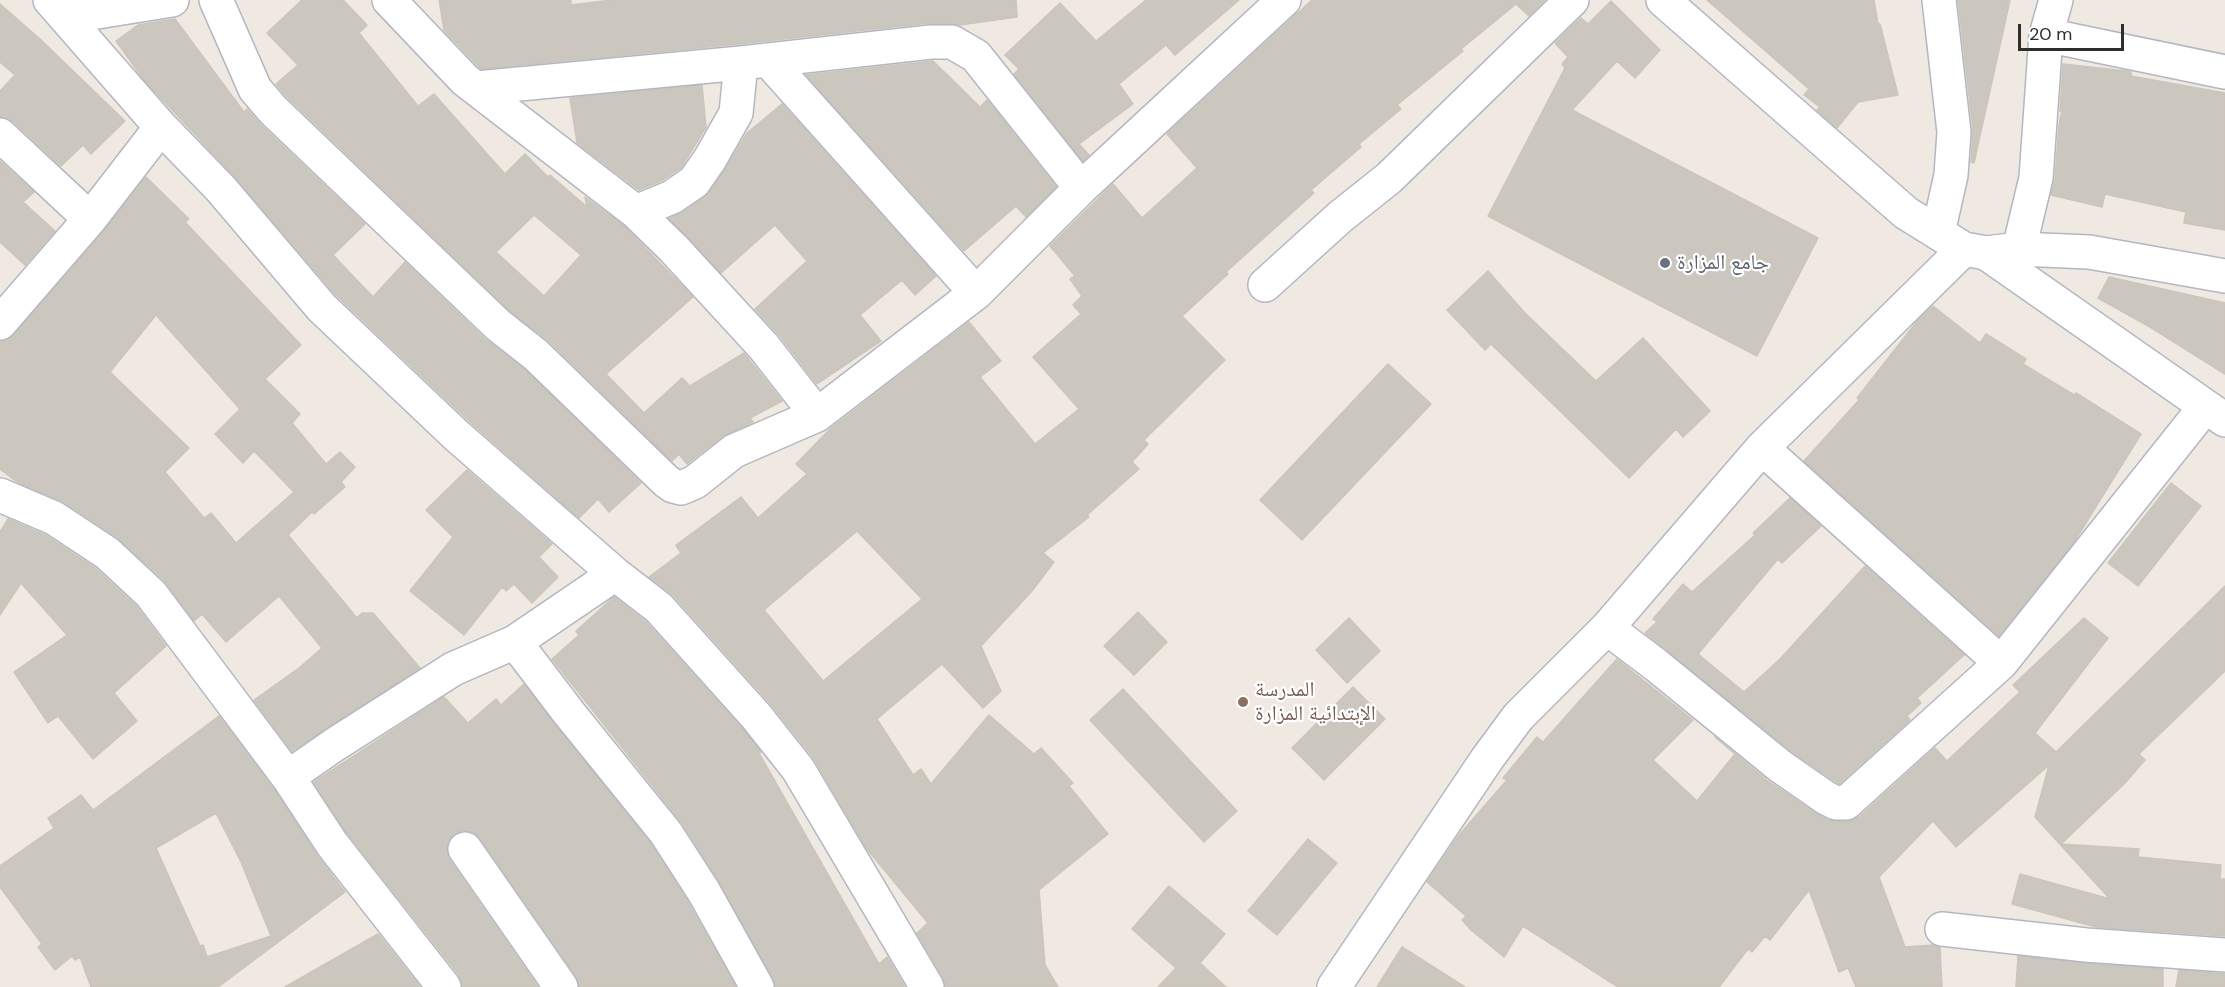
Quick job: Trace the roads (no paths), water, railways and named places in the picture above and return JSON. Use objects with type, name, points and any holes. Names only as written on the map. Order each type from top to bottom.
[{"type":"street","points":[[58,8],[172,0]]},
{"type":"street","points":[[216,0],[255,89],[273,110],[498,325],[536,355],[673,486],[681,488],[695,482],[734,451],[817,415],[976,293],[1081,188],[1284,0]]},
{"type":"street","points":[[389,0],[465,80],[636,212],[673,248],[764,347],[817,415]]},
{"type":"street","points":[[1265,285],[1340,217],[1389,178],[1572,0]]},
{"type":"street","points":[[1607,628],[1780,766],[1836,803],[1846,803],[2001,663],[2215,413],[1963,245],[1906,213],[1663,0]]},
{"type":"street","points":[[1939,0],[1954,132],[1951,175],[1963,245]]},
{"type":"street","points":[[2019,249],[2036,178],[2046,35],[2056,0]]},
{"type":"street","points":[[58,8],[161,127],[221,189],[321,308],[456,435],[615,574],[659,608],[756,716],[798,769],[927,987]]},
{"type":"street","points":[[2046,35],[2225,72]]},
{"type":"street","points":[[477,88],[754,62],[931,42],[952,42],[976,56],[1081,188]]},
{"type":"street","points":[[636,212],[672,197],[694,182],[736,113],[754,62]]},
{"type":"street","points":[[754,62],[976,293]]},
{"type":"street","points":[[0,323],[90,219],[161,127]]},
{"type":"street","points":[[0,135],[90,219]]},
{"type":"street","points":[[1334,987],[1487,759],[1518,717],[1607,628],[1762,448],[1963,245],[2089,252],[2225,276]]},
{"type":"street","points":[[1762,448],[2001,663]]},
{"type":"street","points":[[0,495],[54,518],[106,553],[151,594],[288,777],[332,844],[444,987]]},
{"type":"street","points":[[288,777],[453,669],[515,642],[615,574]]},
{"type":"street","points":[[515,642],[666,833],[704,892],[757,987]]},
{"type":"street","points":[[465,849],[561,987]]},
{"type":"street","points":[[1942,929],[2086,945],[2225,955]]},
{"type":"place","name":"جامع المزارة","points":[[1665,263]]},
{"type":"place","name":"المدرسة الإبتدائية المزارة","points":[[1243,702]]}]
